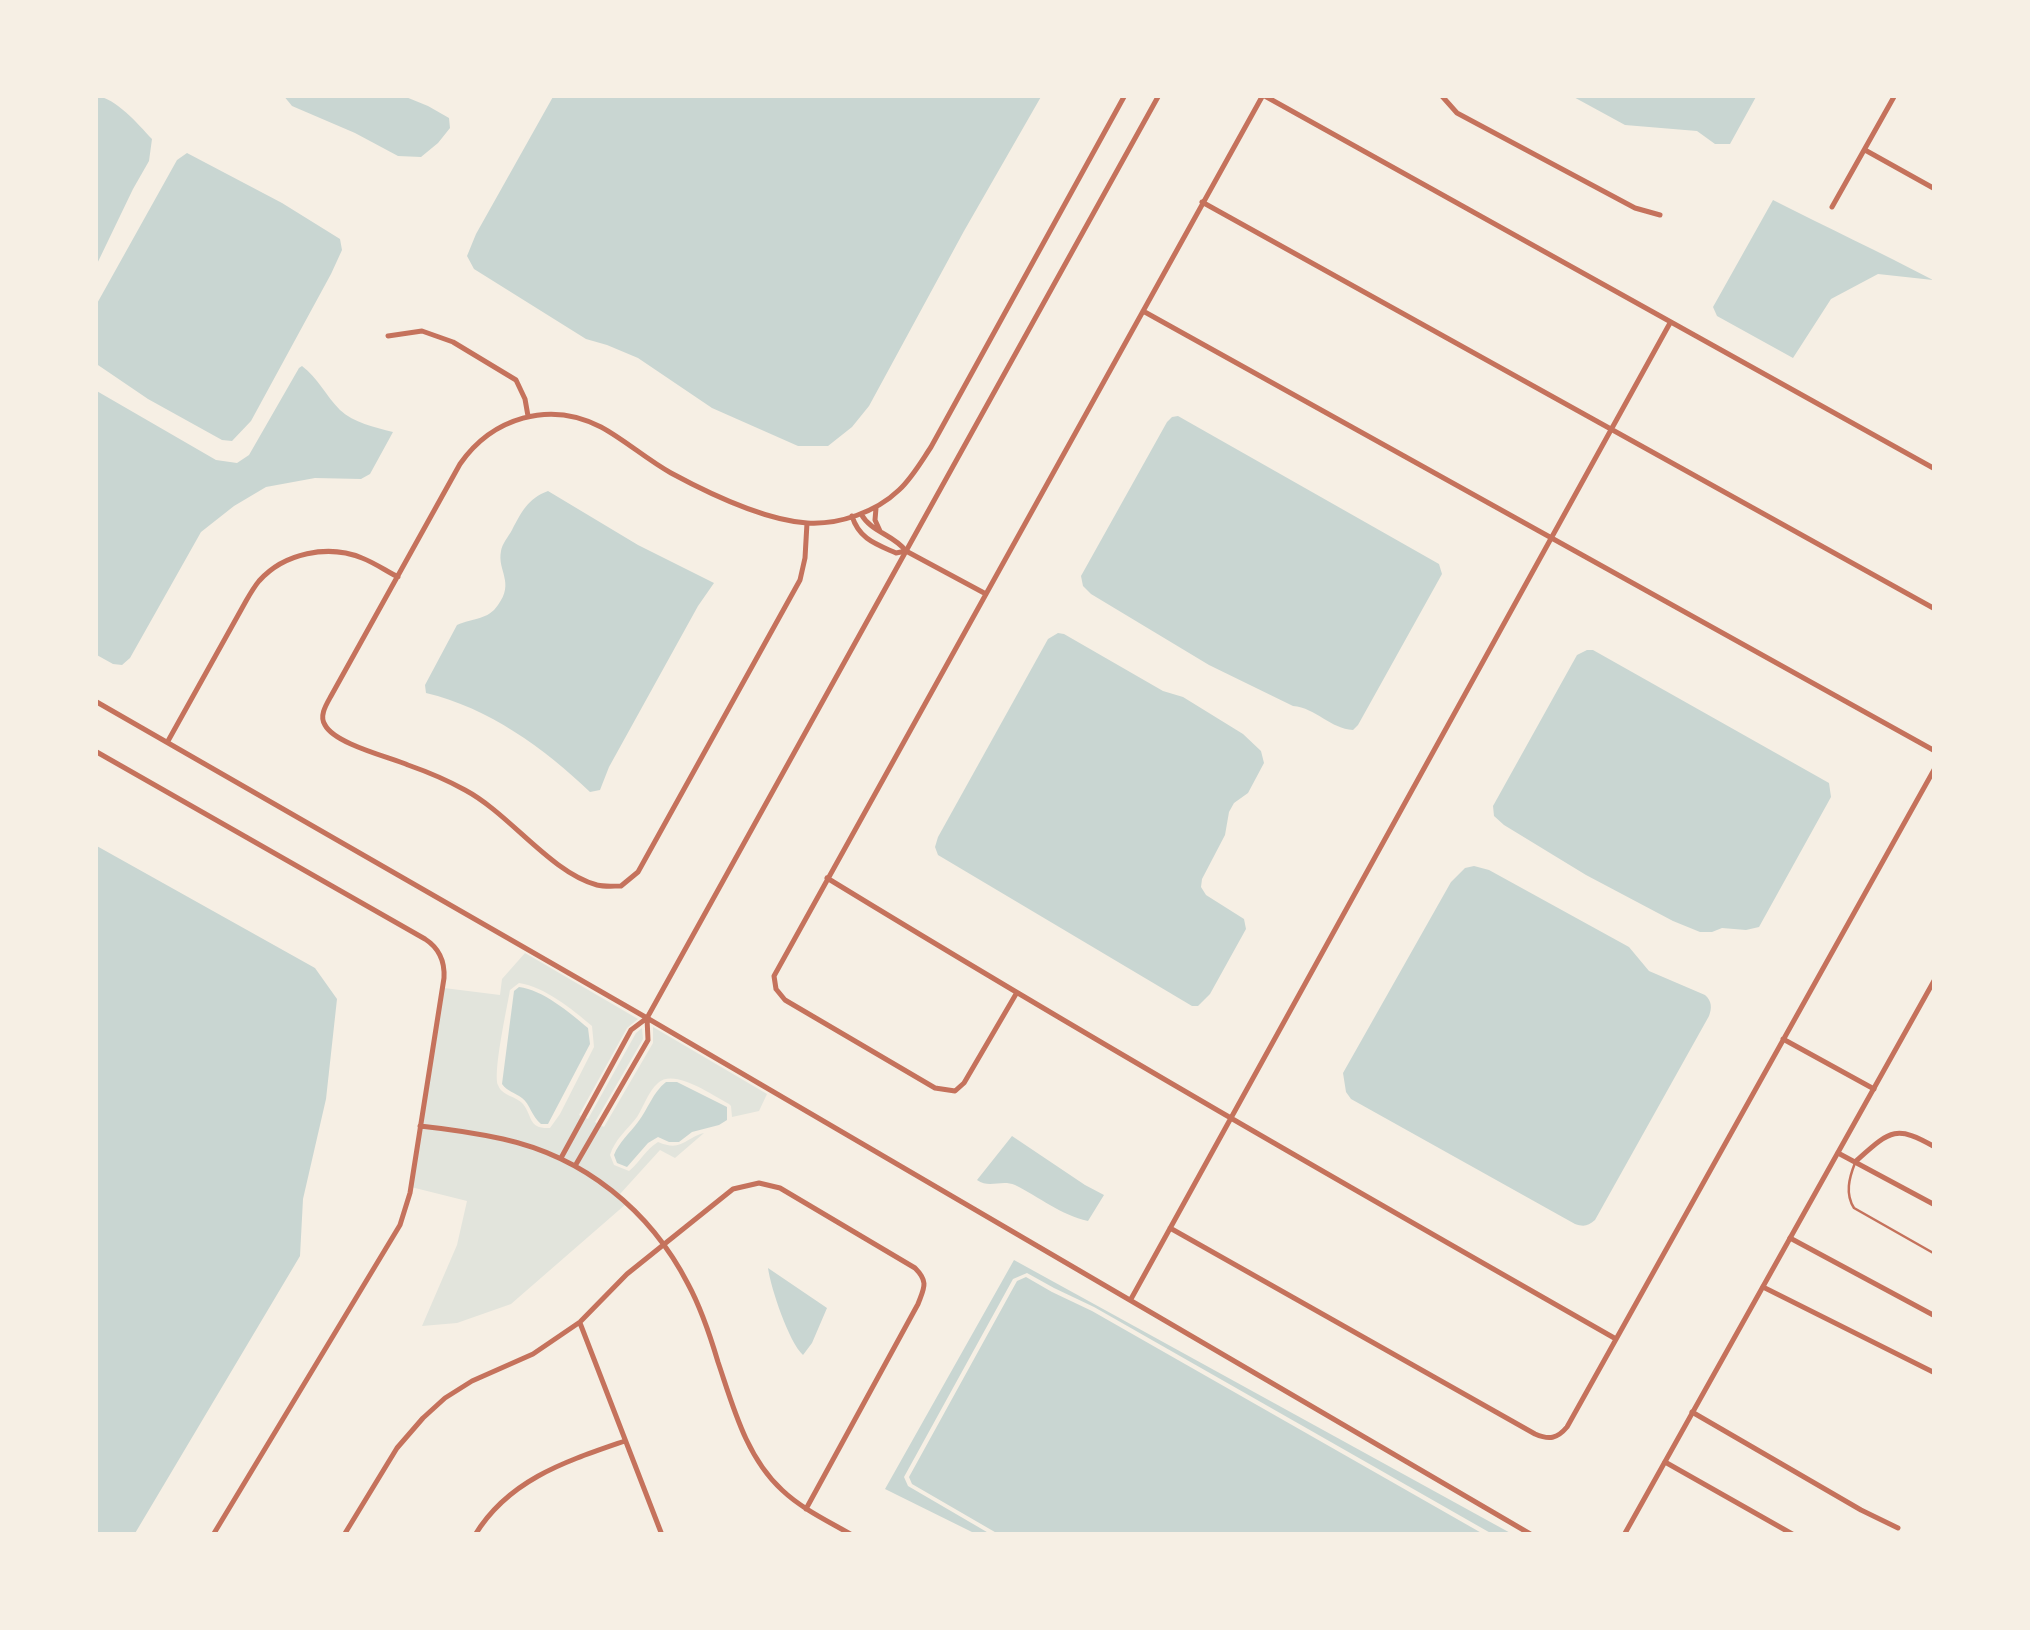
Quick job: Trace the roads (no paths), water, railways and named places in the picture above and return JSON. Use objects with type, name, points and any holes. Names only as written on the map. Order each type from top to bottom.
[{"type":"street","points":[[807,523],[806,558],[800,580],[638,872],[620,886],[600,886],[581,878],[469,792],[355,746],[324,725],[323,712],[460,464],[471,448],[508,422],[559,413],[584,418],[669,472],[708,491],[776,517],[807,523],[861,514],[898,492],[930,447],[1125,95]]},
{"type":"street","points":[[561,1158],[632,1030],[647,1018],[1160,95]]},
{"type":"street","points":[[1016,994],[955,1091],[935,1088],[785,1000],[776,990],[774,976],[1262,95],[1935,469]]},
{"type":"street","points":[[1441,95],[1457,113],[1635,208],[1660,214]]},
{"type":"street","points":[[1832,207],[1894,95]]},
{"type":"street","points":[[1865,150],[1935,189]]},
{"type":"street","points":[[1202,202],[1935,609]]},
{"type":"street","points":[[1143,310],[1935,751]]},
{"type":"street","points":[[1131,1299],[1670,322]]},
{"type":"street","points":[[388,336],[422,331],[453,342],[504,371],[516,380],[526,399],[528,416]]},
{"type":"street","points":[[877,506],[875,520],[881,534]]},
{"type":"street","points":[[861,514],[870,526],[906,551],[986,594]]},
{"type":"street","points":[[852,516],[864,538],[896,553],[906,551]]},
{"type":"street","points":[[168,741],[246,601],[260,580],[283,563],[322,551],[348,553],[398,577]]},
{"type":"street","points":[[95,701],[1532,1535]]},
{"type":"street","points":[[95,750],[425,939],[443,962],[444,978],[410,1193],[400,1224],[213,1535]]},
{"type":"street","points":[[1170,1228],[1546,1438],[1559,1436],[1935,768]]},
{"type":"street","points":[[827,878],[1228,1119],[1616,1338]]},
{"type":"street","points":[[1624,1535],[1935,979]]},
{"type":"street","points":[[575,1166],[648,1040],[647,1018]]},
{"type":"street","points":[[1783,1039],[1874,1089]]},
{"type":"street","points":[[420,1126],[506,1140],[561,1158],[609,1187],[642,1218],[665,1244],[689,1284],[736,1412],[760,1464],[780,1488],[806,1509],[852,1535]]},
{"type":"street","points":[[1855,1162],[1892,1133],[1909,1132],[1935,1147]]},
{"type":"street","points":[[1838,1153],[1935,1205]]},
{"type":"street","points":[[344,1535],[396,1448],[445,1398],[472,1380],[532,1354],[580,1322],[626,1274],[733,1189],[759,1184],[780,1188],[923,1276],[924,1288],[918,1304],[806,1509]]},
{"type":"street","points":[[1790,1238],[1935,1316]]},
{"type":"street","points":[[1763,1287],[1935,1373]]},
{"type":"street","points":[[580,1322],[662,1535]]},
{"type":"street","points":[[1692,1412],[1898,1528]]},
{"type":"street","points":[[474,1535],[497,1505],[520,1486],[563,1463],[625,1441]]},
{"type":"street","points":[[1665,1462],[1794,1535]]},
{"type":"lane","points":[[1855,1162],[1848,1190],[1854,1208],[1935,1254]]}]
